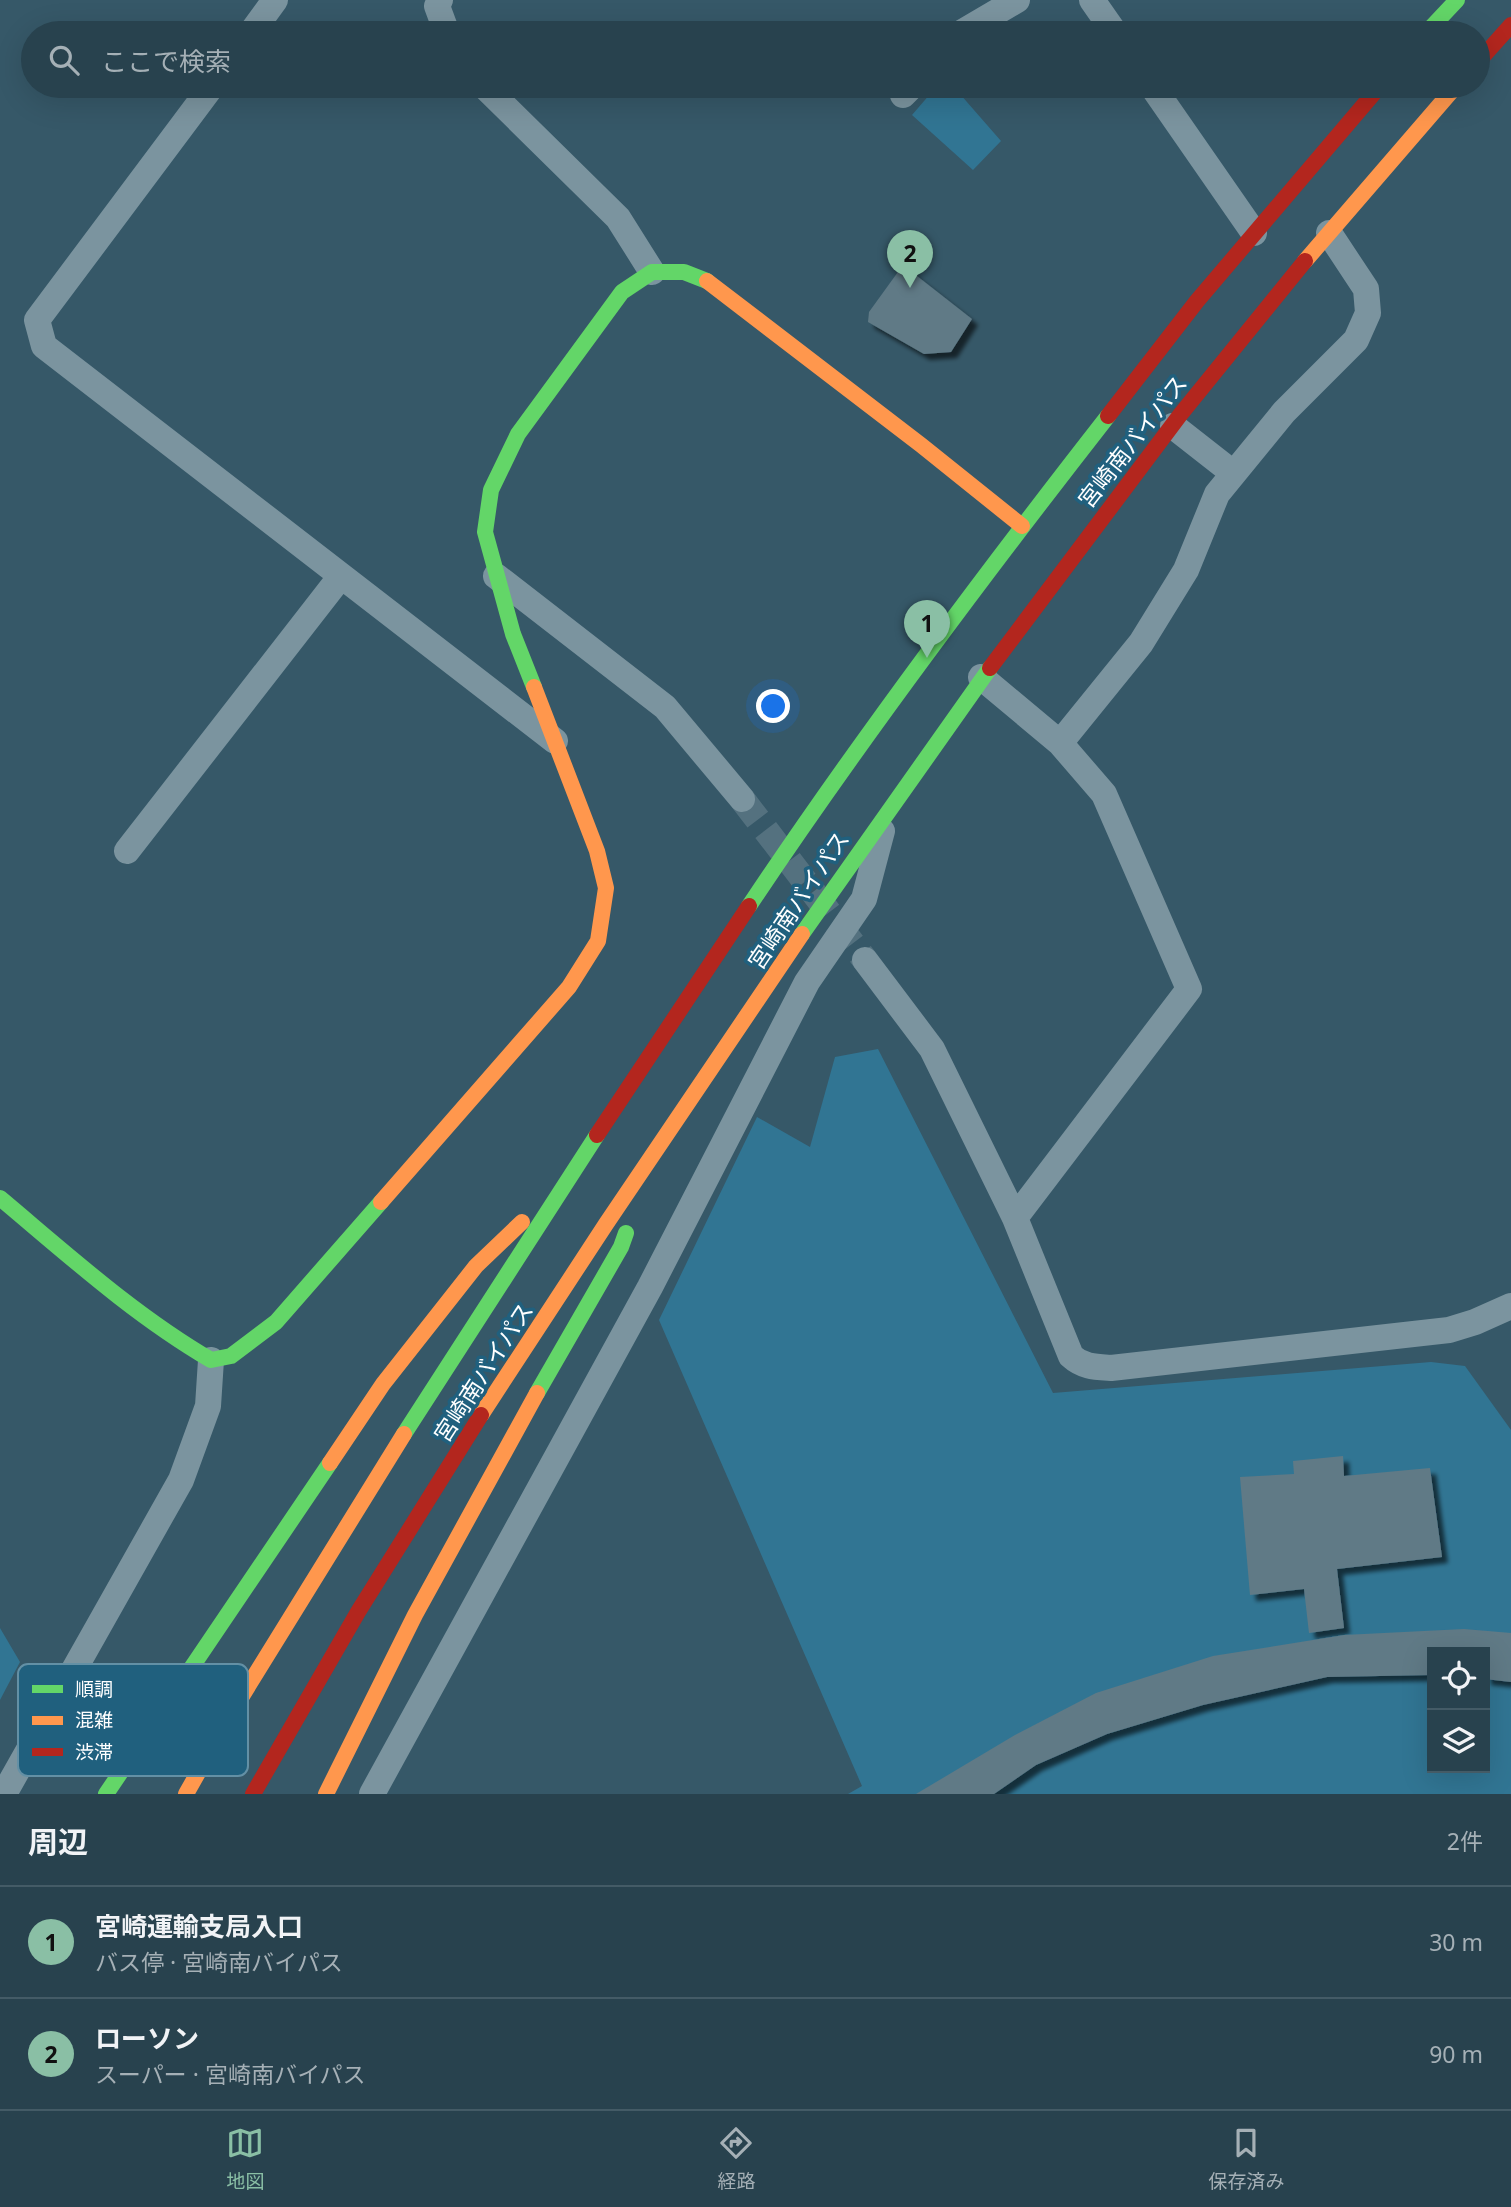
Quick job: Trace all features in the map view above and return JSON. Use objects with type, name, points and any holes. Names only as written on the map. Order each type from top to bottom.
[{"type":"main road","points":[[1437,21],[1457,0]]},
{"type":"main road","points":[[1490,49],[1511,25]]},
{"type":"main road","name":"宮崎南バイパス","points":[[248,1686],[438,1381],[573,1171],[802,828],[1022,526],[1197,301],[1370,98]]},
{"type":"main road","name":"宮崎南バイパス","points":[[253,1794],[357,1613],[650,1157],[981,677],[1245,331],[1446,98]]},
{"type":"main road","points":[[0,1198],[128,1305],[167,1334],[211,1360],[231,1356],[276,1322],[569,987],[597,941],[606,888],[597,851],[513,634],[485,532],[491,489],[518,434],[622,292],[652,272],[684,272],[710,282],[1022,526]]},
{"type":"main road","points":[[326,1794],[415,1615],[485,1485],[621,1247],[650,1157]]},
{"type":"main road","points":[[194,1664],[383,1384],[476,1266],[573,1171]]},
{"type":"main road","points":[[106,1794],[118,1776]]},
{"type":"main road","name":"宮崎南バイパス","points":[[186,1794],[196,1776]]},
{"type":"street","points":[[260,21],[275,0]]},
{"type":"street","points":[[981,21],[1017,0]]},
{"type":"street","points":[[1092,0],[1107,21]]},
{"type":"street","points":[[431,2],[441,21]]},
{"type":"street","points":[[203,98],[37,320],[44,346],[556,742]]},
{"type":"street","points":[[496,98],[618,218],[652,272]]},
{"type":"street","points":[[1160,98],[1254,233]]},
{"type":"street","points":[[1060,743],[1141,643],[1186,570],[1217,494],[1284,412],[1356,340],[1368,313],[1366,289],[1329,233]]},
{"type":"street","points":[[1173,426],[1233,473]]},
{"type":"street","points":[[127,851],[341,576]]},
{"type":"street","points":[[496,576],[665,707],[742,799]]},
{"type":"street","points":[[981,677],[1060,743],[1104,794],[1189,989],[1016,1218]]},
{"type":"street","points":[[372,1794],[650,1287],[807,982],[864,899],[888,810]]},
{"type":"street","points":[[865,960],[932,1049],[1016,1218],[1071,1356],[1079,1363],[1090,1367],[1111,1368],[1449,1330],[1511,1306]]},
{"type":"street","points":[[77,1664],[181,1480],[208,1406],[211,1360]]},
{"type":"street","points":[[4,1794],[18,1769]]},
{"type":"shaded area","points":[[927,98],[963,98],[1001,141],[973,170],[912,115]]},
{"type":"shaded area","points":[[878,1049],[1053,1393],[1431,1362],[1465,1366],[1511,1430],[1511,1794],[848,1794],[862,1786],[659,1320],[757,1117],[810,1147],[835,1057]]},
{"type":"shaded area","points":[[0,1628],[20,1662],[0,1700]]},
{"type":"building","points":[[903,265],[972,319],[951,352],[924,354],[868,322],[869,312]]},
{"type":"building","points":[[1343,1456],[1344,1476],[1430,1468],[1442,1557],[1337,1569],[1344,1628],[1309,1633],[1304,1589],[1250,1595],[1240,1477],[1294,1474],[1293,1461]]},
{"type":"building","points":[[1464,1629],[1511,1633],[1511,1682],[1490,1680],[1490,1647],[1427,1647],[1427,1675],[1327,1677],[1203,1705],[1107,1734],[1036,1765],[994,1794],[916,1794],[1015,1735],[1096,1693],[1213,1656],[1344,1635]]},
{"type":"tunnel","points":[[742,799],[865,960]]},
{"type":"traffic: fast","points":[[1437,21],[1457,0]]},
{"type":"traffic: fast","points":[[534,687],[513,634],[485,532],[491,490],[518,434],[622,292],[652,272],[684,272],[707,281]]},
{"type":"traffic: fast","points":[[749,906],[924,658],[1108,416]]},
{"type":"traffic: fast","points":[[802,934],[990,668]]},
{"type":"traffic: fast","points":[[404,1434],[597,1135]]},
{"type":"traffic: fast","points":[[0,1198],[128,1304],[211,1360],[231,1356],[276,1322],[381,1202]]},
{"type":"traffic: fast","points":[[537,1393],[621,1247],[626,1233]]},
{"type":"traffic: fast","points":[[194,1664],[330,1463]]},
{"type":"traffic: fast","points":[[106,1794],[118,1776]]},
{"type":"traffic: slow","points":[[1305,261],[1446,98]]},
{"type":"traffic: slow","points":[[707,281],[1022,526]]},
{"type":"traffic: slow","points":[[381,1202],[569,987],[598,941],[606,888],[597,851],[534,687]]},
{"type":"traffic: slow","points":[[481,1415],[802,934]]},
{"type":"traffic: slow","points":[[330,1463],[383,1384],[476,1266],[522,1222]]},
{"type":"traffic: slow","points":[[326,1794],[415,1615],[537,1393]]},
{"type":"traffic: slow","points":[[248,1686],[404,1434]]},
{"type":"traffic: slow","points":[[186,1794],[196,1776]]},
{"type":"traffic: jam","points":[[1490,49],[1511,25]]},
{"type":"traffic: jam","points":[[1108,416],[1197,301],[1370,98]]},
{"type":"traffic: jam","points":[[990,668],[1180,415],[1305,261]]},
{"type":"traffic: jam","points":[[597,1135],[749,906]]},
{"type":"traffic: jam","points":[[253,1794],[358,1612],[481,1415]]},
{"type":"place","name":"ローソン","points":[[910,288]]},
{"type":"place","name":"宮崎運輸支局入口","points":[[927,658]]}]
